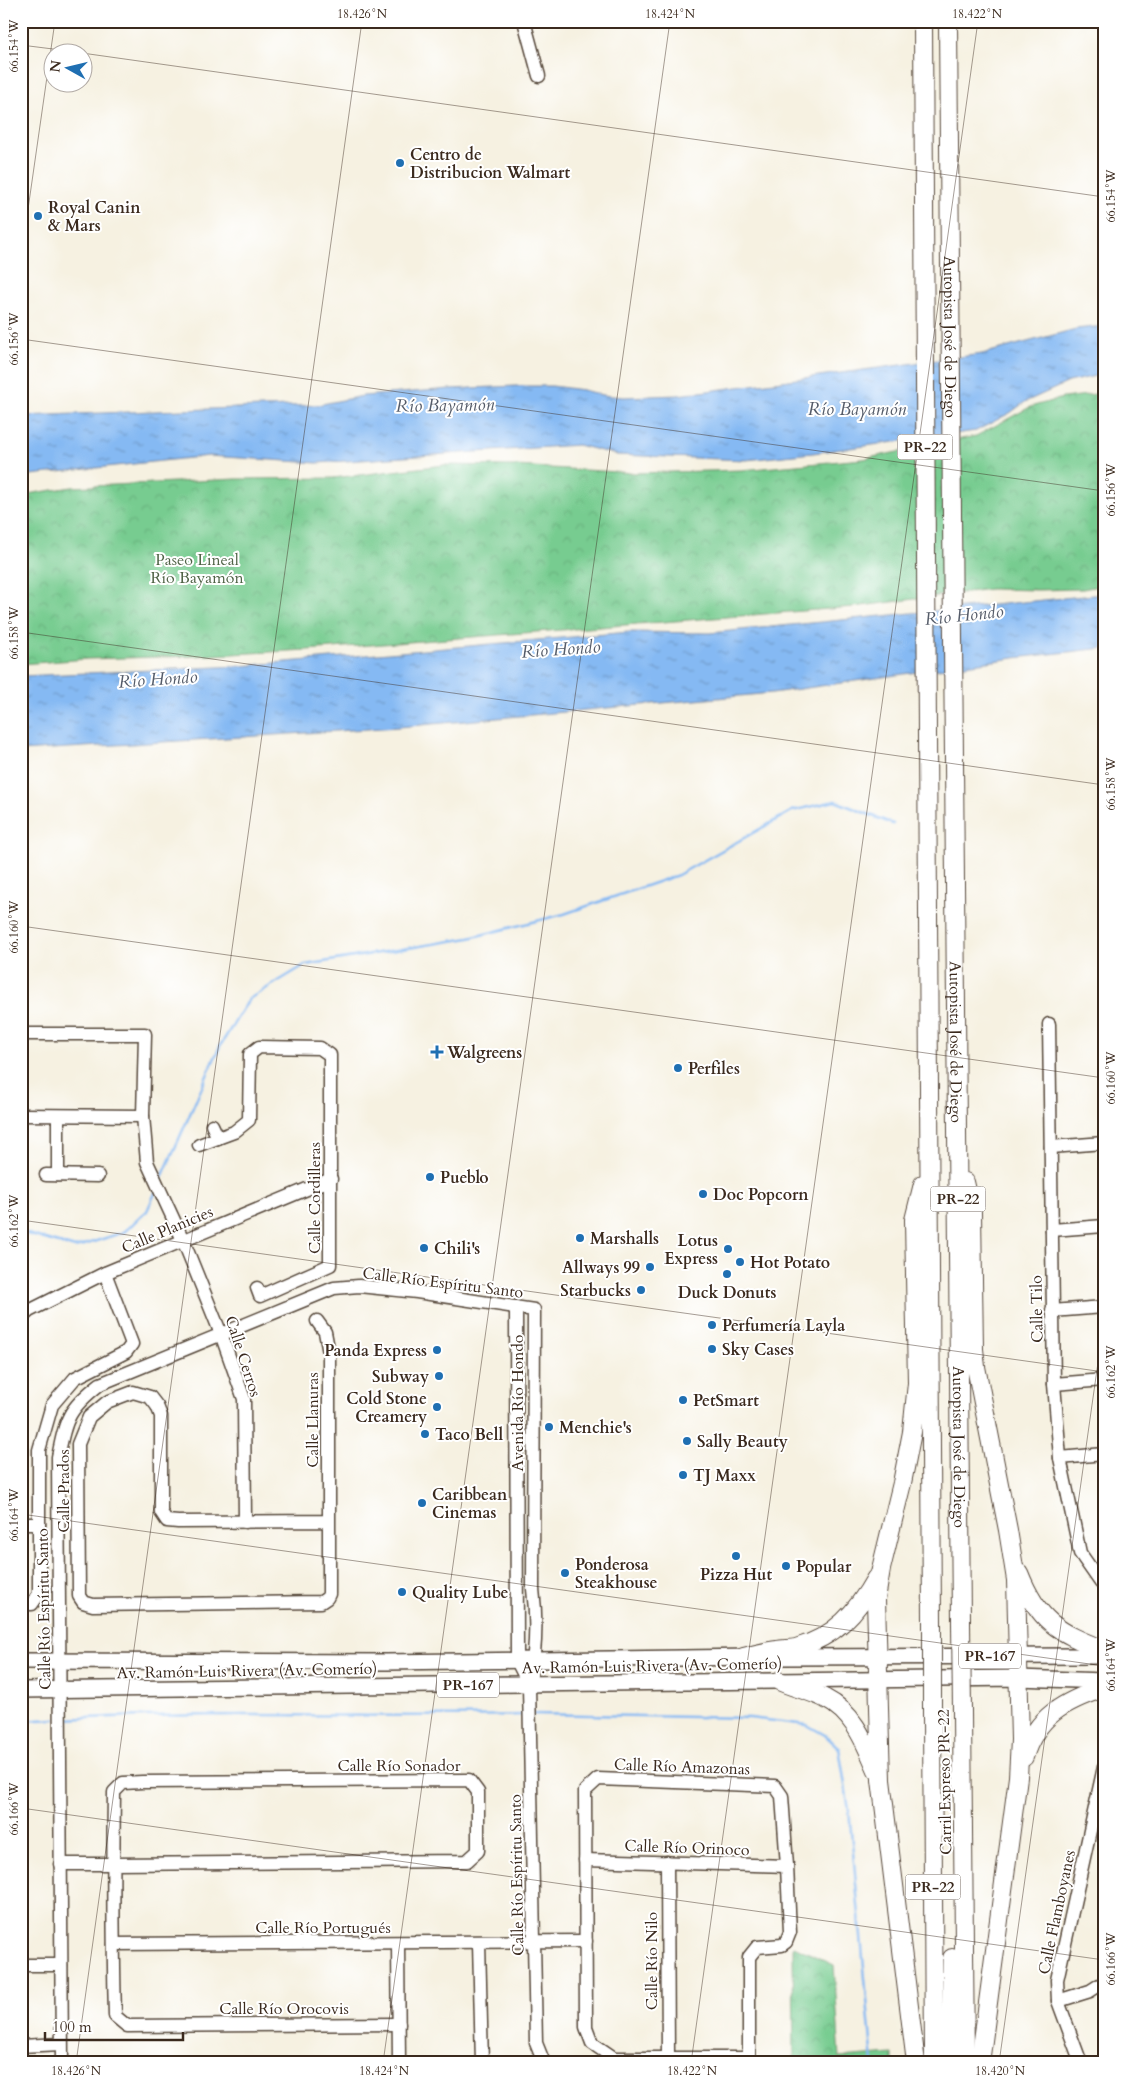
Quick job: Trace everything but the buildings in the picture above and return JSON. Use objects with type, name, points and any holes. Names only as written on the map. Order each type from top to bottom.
[{"type":"highway","name":"Autopista José de Diego","points":[[923,21],[929,1154],[947,1624],[950,2062]]},
{"type":"highway","name":"Autopista José de Diego","points":[[948,21],[953,778],[958,1152],[947,1624],[950,2062]]},
{"type":"highway","points":[[947,1624],[946,865],[948,820],[953,778]]},
{"type":"highway","points":[[929,1097],[939,1153],[947,1624]]},
{"type":"highway","points":[[958,1152],[972,1212],[974,1349],[976,1367],[1016,1580],[1020,1740],[1018,1777],[980,2063]]},
{"type":"highway","points":[[916,2063],[881,1780],[876,1656],[876,1599],[881,1569],[902,1483],[914,1415],[917,1383],[914,1220],[929,1154]]},
{"type":"highway","points":[[1012,1554],[1032,1602],[1042,1615],[1061,1631],[1104,1650]]},
{"type":"highway","points":[[743,1657],[795,1648],[828,1633],[848,1618],[860,1605],[881,1569]]},
{"type":"highway","points":[[779,1681],[826,1699],[846,1715],[864,1740],[881,1780]]},
{"type":"highway","points":[[1018,1777],[1026,1748],[1032,1736],[1043,1722],[1067,1702],[1104,1688]]},
{"type":"main road","name":"Av. Ramón Luis Rivera (Av. Comerío)","points":[[21,1661],[534,1661],[743,1657],[1104,1656]]},
{"type":"main road","name":"Av. Ramón Luis Rivera (Av. Comerío)","points":[[21,1690],[1018,1678],[1104,1681]]},
{"type":"street","points":[[524,21],[539,76]]},
{"type":"street","name":"Calle Tilo","points":[[1049,1024],[1052,1312],[1054,1384],[1060,1458],[1080,1553],[1101,1583],[1104,1584]]},
{"type":"street","name":"Calle Cerros","points":[[21,1034],[145,1034],[143,1116],[147,1162],[222,1334],[244,1399],[245,1522]]},
{"type":"street","name":"Calle Cordilleras","points":[[218,1138],[234,1132],[249,1120],[250,1054],[259,1047],[320,1048],[330,1055],[330,1264],[260,1296],[256,1288]]},
{"type":"street","points":[[21,1115],[143,1116]]},
{"type":"street","points":[[58,1116],[52,1175],[98,1176]]},
{"type":"street","points":[[199,1145],[218,1138],[212,1125]]},
{"type":"street","points":[[1051,1148],[1104,1144]]},
{"type":"street","name":"Calle Planicies","points":[[21,1318],[29,1311],[105,1273],[182,1239],[331,1179]]},
{"type":"street","points":[[1052,1230],[1104,1226]]},
{"type":"street","points":[[21,1604],[32,1604],[39,1594],[39,1450],[52,1406],[76,1378],[126,1352],[132,1344],[105,1273]]},
{"type":"street","name":"Calle Río Espíritu Santo","points":[[62,2063],[58,1457],[65,1424],[79,1401],[100,1384],[334,1288],[359,1286],[534,1310]]},
{"type":"street","name":"Avenida Río Hondo","points":[[516,1307],[517,1661],[529,1685]]},
{"type":"street","points":[[1052,1312],[1104,1307]]},
{"type":"street","name":"Avenida Río Hondo","points":[[529,1685],[534,1661],[535,1605],[533,1588],[534,1310]]},
{"type":"street","name":"Calle Llanuras","points":[[317,1321],[325,1332],[329,1353],[328,1521]]},
{"type":"street","points":[[1054,1384],[1104,1380]]},
{"type":"street","name":"Calle Prados","points":[[133,1392],[150,1397],[157,1406],[161,1416],[161,1512],[167,1520],[173,1522],[328,1521],[329,1594],[321,1602],[93,1605],[83,1602],[79,1596],[78,1444],[90,1417],[106,1402],[133,1392]]},
{"type":"street","points":[[1060,1458],[1104,1454]]},
{"type":"street","points":[[21,1524],[39,1524]]},
{"type":"street","name":"Calle Río Espíritu Santo","points":[[529,1685],[532,1942],[536,2043],[544,2063]]},
{"type":"street","name":"Calle Flamboyanes","points":[[1081,2063],[1058,2001],[1057,1980],[1104,1766]]},
{"type":"street","name":"Calle Río Amazonas","points":[[598,1779],[774,1786],[782,1796],[788,1866],[790,1932],[782,1945],[757,1947],[748,1958],[749,2061],[614,2058],[592,2044],[586,2027],[585,1860],[584,1791],[598,1779]]},
{"type":"street","name":"Calle Río Sonador","points":[[60,1864],[113,1864],[467,1861],[478,1851],[478,1792],[469,1780],[123,1783],[114,1792],[113,1864]]},
{"type":"street","name":"Calle Río Orinoco","points":[[585,1860],[788,1866]]},
{"type":"street","name":"Calle Río Nilo","points":[[667,1862],[668,2059]]},
{"type":"street","name":"Calle Río Orocovis","points":[[113,1864],[115,2016],[127,2026],[399,2024]]},
{"type":"street","points":[[479,1942],[482,2063]]},
{"type":"street","name":"Calle Río Portugués","points":[[114,1944],[586,1942]]},
{"type":"street","points":[[398,1943],[399,2063]]},
{"type":"street","points":[[21,1965],[61,1965]]},
{"type":"street","points":[[1058,2001],[1090,1990],[1104,1982]]},
{"type":"street","points":[[21,2046],[61,2044]]},
{"type":"green space","name":"Paseo Lineal Río Bayamón","points":[[1104,393],[1104,585],[1083,589],[991,589],[854,607],[307,650],[87,659],[21,664],[21,495],[72,487],[236,479],[333,478],[444,465],[517,466],[635,473],[741,470],[863,459],[976,436],[1030,407],[1063,398]]},
{"type":"green space","points":[[794,1946],[834,1965],[840,2058],[893,2054],[893,2063],[794,2063]]},
{"type":"water","name":"Río Bayamón","points":[[1104,326],[1104,374],[1069,382],[1025,402],[1010,413],[976,431],[746,460],[617,455],[578,445],[317,463],[209,456],[21,476],[21,416],[317,405],[363,396],[516,386],[552,386],[623,397],[678,395],[982,354],[1076,329]]},
{"type":"water","name":"Río Hondo","points":[[1104,594],[1104,648],[1014,658],[772,693],[399,727],[21,751],[21,676],[240,666],[629,632],[710,633]]},
{"type":"waterway","points":[[160,1182],[220,1046],[249,999],[305,965],[469,938],[564,914],[678,875],[792,811],[835,801],[893,824]]},
{"type":"waterway","points":[[21,1232],[75,1248],[124,1232],[147,1211],[156,1191]]},
{"type":"waterway","points":[[533,1714],[750,1718],[807,1725],[825,1735],[839,1748],[849,1810],[873,2063]]},
{"type":"waterway","points":[[63,1719],[178,1715],[525,1715]]},
{"type":"waterway","points":[[21,1721],[55,1719]]},
{"type":"place","name":"Centro de Distribucion Walmart","points":[[400,163]]},
{"type":"place","name":"Royal Canin & Mars","points":[[38,216]]},
{"type":"place","name":"Walgreens","points":[[437,1052]]},
{"type":"place","name":"Perfiles","points":[[678,1068]]},
{"type":"place","name":"Pueblo","points":[[430,1177]]},
{"type":"place","name":"Doc Popcorn","points":[[703,1194]]},
{"type":"place","name":"Marshalls","points":[[580,1238]]},
{"type":"place","name":"Chili's","points":[[424,1248]]},
{"type":"place","name":"Lotus Express","points":[[728,1249]]},
{"type":"place","name":"Hot Potato","points":[[740,1262]]},
{"type":"place","name":"Allways 99","points":[[650,1267]]},
{"type":"place","name":"Duck Donuts","points":[[727,1274]]},
{"type":"place","name":"Starbucks","points":[[641,1290]]},
{"type":"place","name":"Perfumería Layla","points":[[712,1325]]},
{"type":"place","name":"Sky Cases","points":[[712,1349]]},
{"type":"place","name":"Panda Express","points":[[437,1350]]},
{"type":"place","name":"Subway","points":[[439,1376]]},
{"type":"place","name":"PetSmart","points":[[683,1400]]},
{"type":"place","name":"Cold Stone Creamery","points":[[437,1407]]},
{"type":"place","name":"Menchie's","points":[[549,1427]]},
{"type":"place","name":"Taco Bell","points":[[425,1434]]},
{"type":"place","name":"Sally Beauty","points":[[687,1441]]},
{"type":"place","name":"TJ Maxx","points":[[683,1475]]},
{"type":"place","name":"Caribbean Cinemas","points":[[422,1503]]},
{"type":"place","name":"Pizza Hut","points":[[736,1556]]},
{"type":"place","name":"Popular","points":[[786,1566]]},
{"type":"place","name":"Ponderosa Steakhouse","points":[[565,1573]]},
{"type":"place","name":"Quality Lube","points":[[402,1592]]}]
